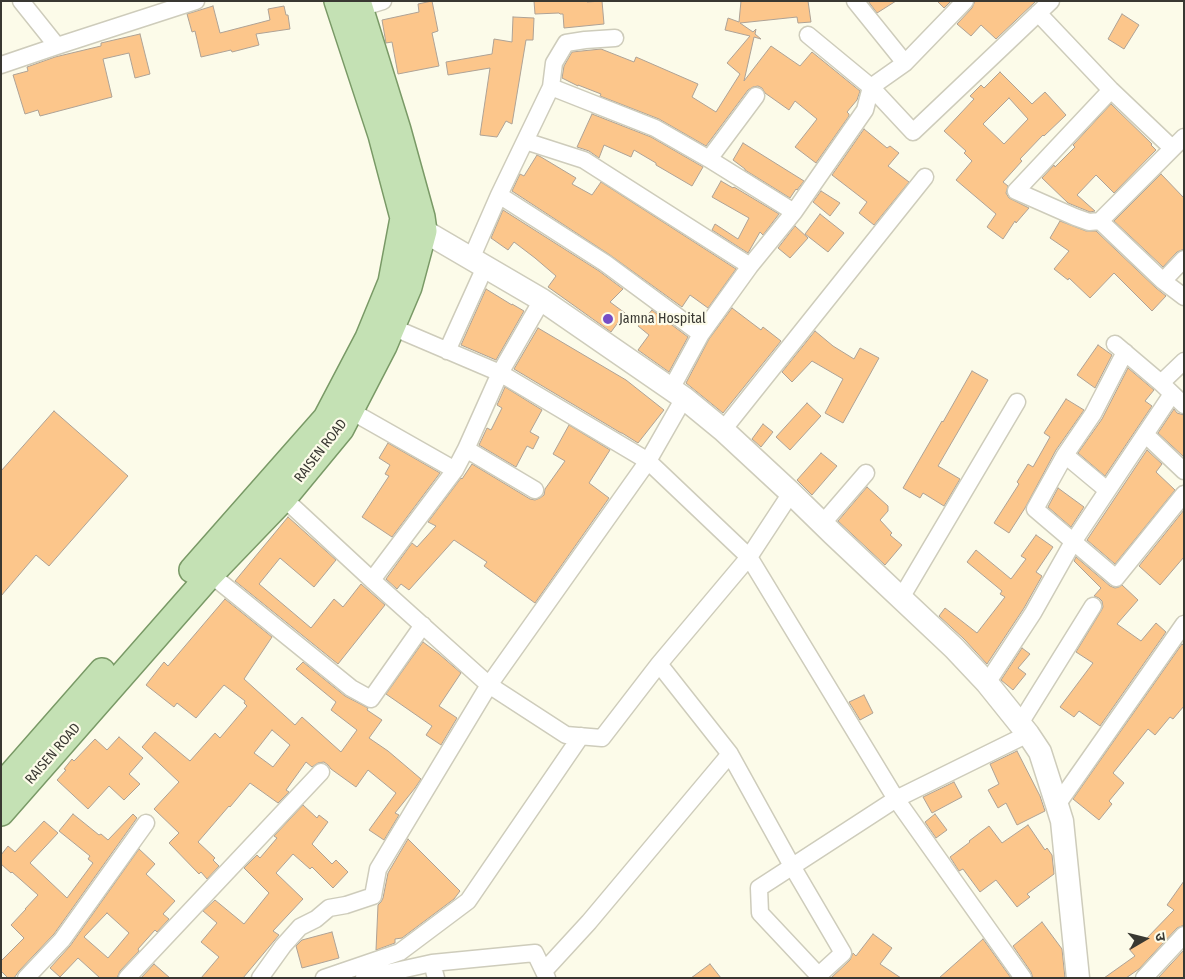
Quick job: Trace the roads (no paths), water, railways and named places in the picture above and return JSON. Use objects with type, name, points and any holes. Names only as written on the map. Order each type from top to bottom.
[{"type":"main road","name":"RAISEN ROAD","points":[[356,5],[381,135],[403,218],[413,227]]},
{"type":"main road","name":"RAISEN ROAD","points":[[1,786],[276,491],[341,429],[384,346],[409,287],[413,227]]},
{"type":"main road","name":"RAISEN ROAD","points":[[276,491],[326,418],[368,338],[413,227]]},
{"type":"main road","name":"RAISEN ROAD","points":[[1,813],[204,569]]},
{"type":"street","points":[[21,1],[57,46]]},
{"type":"street","points":[[1,65],[196,1]]},
{"type":"street","points":[[855,1],[905,63]]},
{"type":"street","points":[[260,978],[283,946],[300,927],[316,920],[329,908],[346,905],[373,896],[378,869],[489,685],[648,461],[678,394],[701,334],[750,266],[794,212],[864,110],[871,87],[905,63],[965,1]]},
{"type":"street","points":[[808,35],[871,87],[913,132],[1051,1]]},
{"type":"street","points":[[1038,13],[1111,90],[1172,148]]},
{"type":"street","points":[[446,351],[478,263],[499,195],[550,87],[554,63],[566,43],[615,38]]},
{"type":"street","points":[[550,87],[655,128],[794,212]]},
{"type":"street","points":[[1111,90],[1016,191],[1075,217],[1090,222],[1100,221],[1184,136]]},
{"type":"street","points":[[709,159],[756,96]]},
{"type":"street","points":[[525,141],[584,160],[750,266]]},
{"type":"street","points":[[723,430],[924,177]]},
{"type":"street","points":[[499,195],[605,262],[701,334]]},
{"type":"street","points":[[1100,221],[1184,297]]},
{"type":"street","points":[[413,227],[542,300],[678,394],[723,430],[791,493],[954,648],[987,683],[1040,752],[1058,804],[1062,821],[1078,978]]},
{"type":"street","points":[[1163,280],[1184,259]]},
{"type":"street","points":[[372,580],[455,470],[500,373],[542,300]]},
{"type":"street","points":[[392,327],[500,373],[648,461],[749,558],[896,799],[1023,978]]},
{"type":"street","points":[[1172,394],[1120,348],[1092,414],[1065,455],[1035,509],[1116,578],[1184,494]]},
{"type":"street","points":[[987,683],[1033,613],[1073,542],[1172,394],[1184,361]]},
{"type":"street","points":[[901,598],[1017,402]]},
{"type":"street","points":[[351,411],[455,470]]},
{"type":"street","points":[[1145,434],[1184,471]]},
{"type":"street","points":[[466,449],[535,490]]},
{"type":"street","points":[[1065,455],[1107,490]]},
{"type":"street","points":[[822,524],[866,473]]},
{"type":"street","points":[[276,491],[489,685],[566,735],[602,738],[659,664],[749,558],[791,493]]},
{"type":"street","points":[[204,569],[351,688],[371,699],[423,625]]},
{"type":"street","points":[[659,664],[730,754],[792,866],[843,952],[820,976],[760,912],[759,888],[792,866],[896,799],[1024,729],[1093,606]]},
{"type":"street","points":[[1058,804],[1181,634]]},
{"type":"street","points":[[324,978],[400,952],[468,901],[581,736]]},
{"type":"street","points":[[368,977],[434,970],[535,953],[546,975],[730,754]]},
{"type":"street","points":[[127,978],[321,772]]},
{"type":"street","points":[[26,978],[62,940],[146,823]]},
{"type":"street","points":[[1144,978],[1184,935]]},
{"type":"place","name":"Jamna Hospital","points":[[608,319]]}]
